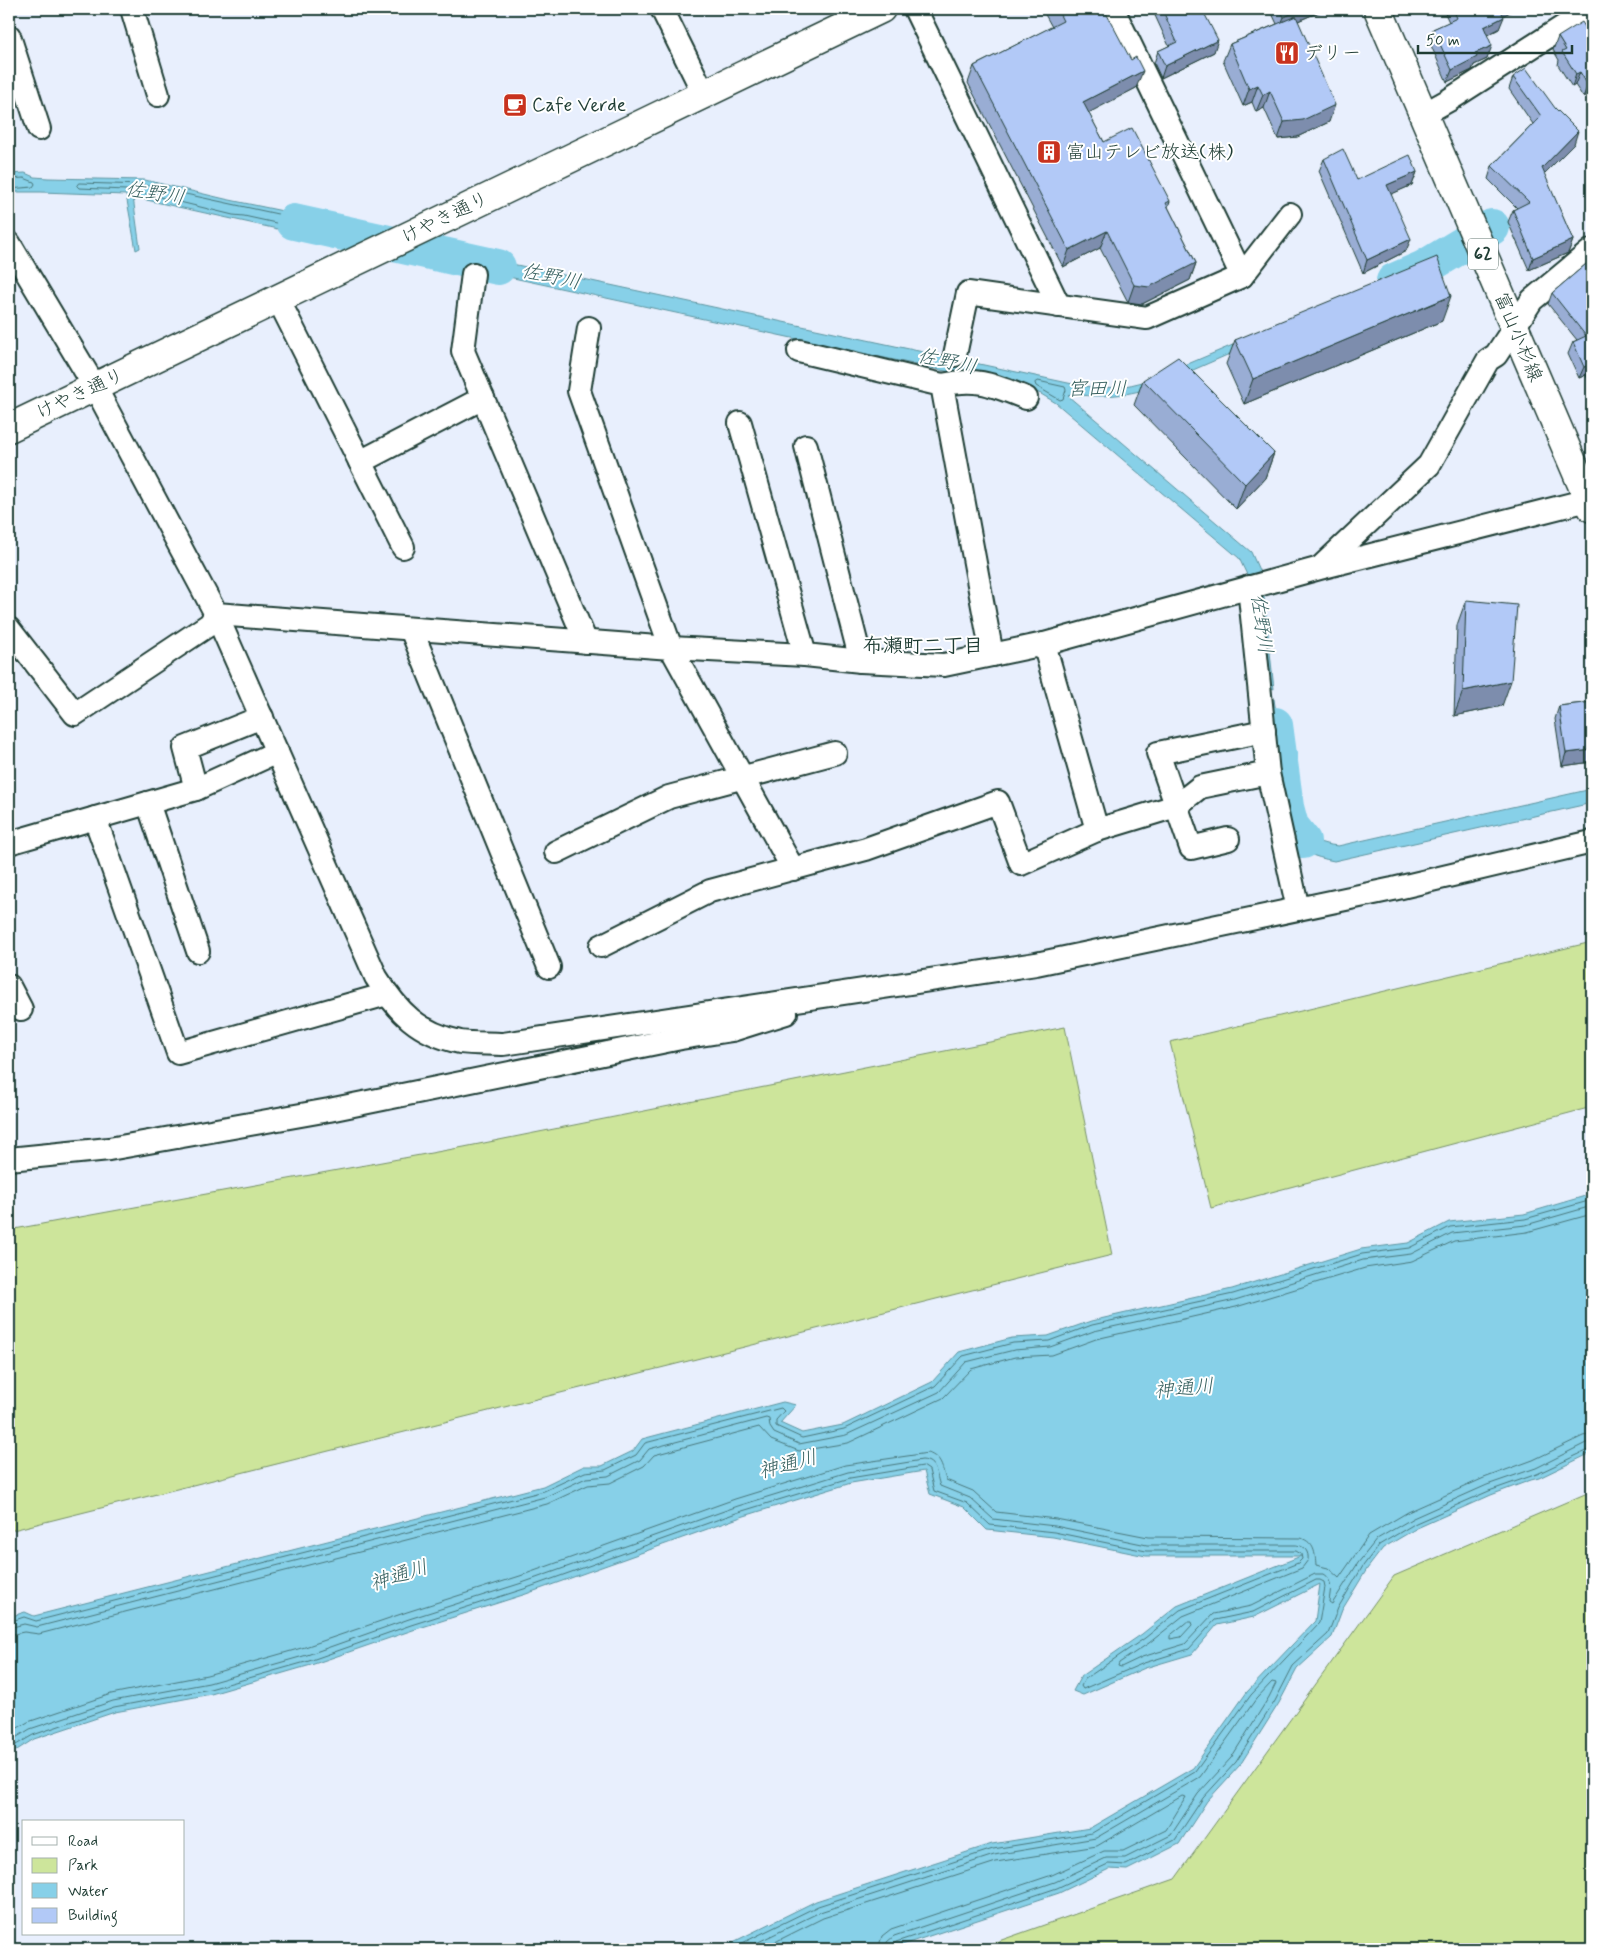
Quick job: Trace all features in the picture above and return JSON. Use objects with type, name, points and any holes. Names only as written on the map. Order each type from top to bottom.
[{"type":"street","points":[[132,9],[158,95]]},
{"type":"street","points":[[662,9],[704,94]]},
{"type":"street","points":[[915,9],[1059,306]]},
{"type":"street","points":[[1113,9],[1242,276]]},
{"type":"street","name":"富山小杉線","points":[[1378,9],[1591,505]]},
{"type":"street","points":[[1424,114],[1591,9]]},
{"type":"street","name":"けやき通り","points":[[9,428],[704,94],[869,11]]},
{"type":"street","points":[[9,36],[39,129]]},
{"type":"street","points":[[955,355],[968,293],[1147,318],[1242,276],[1290,214]]},
{"type":"street","points":[[9,243],[95,387],[216,614],[376,977],[401,1012],[418,1025],[438,1035],[462,1042],[503,1044],[1036,964],[1393,889],[1592,842]]},
{"type":"street","points":[[1320,568],[1429,465],[1488,360],[1496,355],[1532,300],[1592,250]]},
{"type":"street","points":[[473,274],[463,351],[586,642]]},
{"type":"street","points":[[278,298],[402,547]]},
{"type":"street","points":[[589,328],[579,391],[671,648],[793,869]]},
{"type":"street","points":[[799,351],[942,386],[959,382],[990,383],[1026,398]]},
{"type":"street","points":[[942,386],[992,655]]},
{"type":"street","points":[[360,462],[483,398]]},
{"type":"street","points":[[740,423],[805,655]]},
{"type":"street","points":[[806,446],[861,661]]},
{"type":"street","points":[[216,614],[671,648],[944,665],[1044,644],[1320,568],[1591,505]]},
{"type":"street","points":[[1249,587],[1268,773],[1298,909]]},
{"type":"street","points":[[9,629],[75,714],[210,624],[216,614]]},
{"type":"street","points":[[411,629],[549,967]]},
{"type":"street","points":[[1044,644],[1097,830]]},
{"type":"street","points":[[196,789],[185,748],[262,717]]},
{"type":"street","points":[[1228,839],[1190,848],[1158,753],[1264,731]]},
{"type":"street","points":[[9,843],[196,789],[277,752]]},
{"type":"street","points":[[556,852],[668,796],[835,753]]},
{"type":"street","points":[[601,946],[710,891],[866,849],[998,802],[1021,864],[1097,830],[1176,806],[1200,787],[1268,773]]},
{"type":"street","points":[[148,803],[198,951]]},
{"type":"street","points":[[95,818],[178,1053],[387,994]]},
{"type":"street","points":[[9,986],[21,1009]]},
{"type":"street","points":[[9,1159],[109,1150],[329,1110],[681,1038],[732,1030],[856,992]]},
{"type":"green space","points":[[1592,942],[1592,1107],[1211,1208],[1170,1042]]},
{"type":"green space","points":[[1065,1027],[1112,1255],[9,1531],[9,1230],[464,1147]]},
{"type":"green space","points":[[1592,1491],[1592,1949],[976,1949],[1175,1879],[1394,1576]]},
{"type":"water","points":[[25,173],[34,177],[48,178],[145,180],[355,226],[327,240],[133,197],[140,248],[136,250],[126,195],[41,192],[9,194],[9,174]]},
{"type":"water","points":[[456,252],[1082,386],[1101,387],[1124,386],[1150,380],[1422,265],[1421,261],[1429,263],[1402,278],[1159,385],[1137,392],[1115,395],[1070,394],[1068,396],[1251,552],[1262,577],[1249,579],[1239,558],[1056,403],[1029,389],[439,262]]},
{"type":"water","points":[[1264,597],[1274,689],[1260,683],[1252,598]]},
{"type":"water","points":[[1274,699],[1285,775],[1271,771],[1263,705]]},
{"type":"water","points":[[1592,789],[1592,803],[1334,861],[1308,853],[1294,843],[1289,835],[1278,801],[1290,796],[1299,824],[1309,837],[1326,844],[1338,846]]},
{"type":"water","name":"神通川","points":[[1592,1194],[1591,1453],[1539,1478],[1491,1495],[1417,1528],[1383,1548],[1367,1569],[1342,1610],[1332,1637],[1297,1669],[1279,1703],[1240,1765],[1207,1801],[1179,1844],[1127,1870],[1109,1869],[1059,1893],[890,1949],[719,1949],[816,1901],[992,1844],[1090,1828],[1193,1768],[1247,1692],[1315,1621],[1320,1584],[1254,1617],[1217,1625],[1192,1654],[1145,1668],[1083,1695],[1073,1691],[1081,1676],[1142,1634],[1177,1606],[1301,1556],[1146,1556],[1053,1537],[987,1530],[964,1507],[930,1494],[924,1471],[851,1483],[741,1517],[526,1594],[311,1665],[211,1694],[115,1712],[34,1739],[9,1755],[9,1617],[25,1612],[34,1616],[543,1486],[584,1466],[602,1466],[633,1451],[642,1439],[783,1402],[796,1405],[780,1423],[802,1433],[843,1425],[932,1382],[959,1352],[1012,1338],[1048,1336],[1091,1321],[1232,1289],[1361,1249],[1408,1243],[1449,1222],[1524,1214]]},
{"type":"building","name":"富山テレビ放送(株)","points":[[1057,9],[1104,9],[1131,60],[1136,57],[1143,71],[1083,102],[1104,142],[1132,128],[1170,201],[1166,203],[1196,263],[1149,287],[1134,285],[1107,231],[1069,250],[974,66],[1063,21]]},
{"type":"building","points":[[1162,9],[1202,9],[1218,40],[1165,66],[1158,51],[1177,42]]},
{"type":"building","points":[[1280,9],[1302,9],[1284,17]]},
{"type":"building","points":[[1453,9],[1500,9],[1504,17],[1484,27],[1492,46],[1475,53],[1477,57],[1452,70],[1433,29],[1457,18]]},
{"type":"building","points":[[1296,16],[1335,105],[1303,120],[1284,122],[1270,91],[1263,95],[1258,85],[1249,89],[1230,44]]},
{"type":"building","points":[[1582,22],[1590,35],[1592,33],[1592,82],[1588,85],[1580,72],[1576,74],[1562,52],[1566,50],[1558,37]]},
{"type":"building","points":[[1526,68],[1555,108],[1578,131],[1542,168],[1573,240],[1533,258],[1513,210],[1529,202],[1492,166],[1541,116],[1513,77]]},
{"type":"building","points":[[1343,149],[1357,180],[1410,155],[1417,172],[1387,185],[1411,239],[1367,260],[1324,159]]},
{"type":"building","points":[[1437,257],[1451,296],[1253,379],[1235,340]]},
{"type":"building","points":[[1592,259],[1592,368],[1591,364],[1584,367],[1573,342],[1586,336],[1552,293]]},
{"type":"building","points":[[1178,357],[1274,453],[1245,484],[1143,380]]},
{"type":"building","points":[[1466,600],[1517,605],[1511,681],[1463,691]]},
{"type":"building","points":[[1592,702],[1592,750],[1566,753],[1559,706]]},
{"type":"waterway","name":"佐野川","points":[[294,222],[498,267]]},
{"type":"waterway","name":"宮田川","points":[[1394,281],[1424,268],[1492,227]]},
{"type":"waterway","name":"佐野川","points":[[1275,725],[1286,807],[1291,826],[1303,841]]},
{"type":"place","name":"デリー","points":[[1287,53]]},
{"type":"place","name":"Cafe Verde","points":[[515,105]]},
{"type":"place","name":"富山テレビ放送(株)","points":[[1049,152]]},
{"type":"district","name":"布瀬町二丁目","points":[[923,646]]}]
